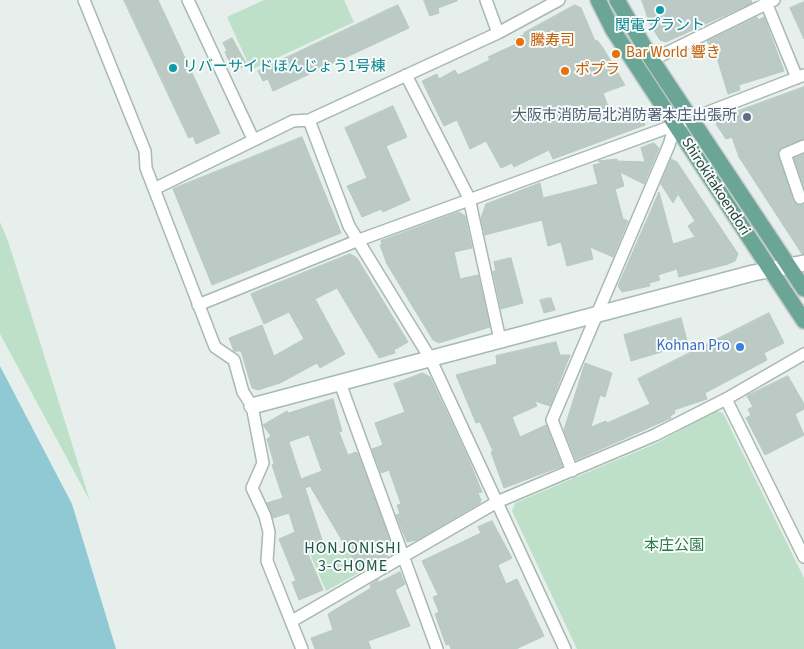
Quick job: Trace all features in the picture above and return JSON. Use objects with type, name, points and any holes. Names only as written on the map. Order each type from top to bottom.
[{"type":"main road","name":"Shirokitakoendori","points":[[598,0],[613,30],[804,321]]},
{"type":"main road","name":"Shirokitakoendori","points":[[617,0],[652,60],[804,289]]},
{"type":"street","points":[[84,0],[145,151],[146,168],[198,306],[215,347],[234,360],[243,392],[252,406],[263,463],[252,488],[265,516],[269,532],[267,561],[274,584],[292,621],[302,649]]},
{"type":"street","points":[[188,0],[253,139]]},
{"type":"street","points":[[486,0],[498,33]]},
{"type":"street","points":[[154,189],[292,121],[308,120],[498,33],[559,0]]},
{"type":"street","points":[[198,306],[359,240],[469,198],[675,125],[801,76],[768,1],[652,60]]},
{"type":"street","points":[[406,75],[469,198],[500,340]]},
{"type":"street","points":[[308,120],[349,226],[430,358],[565,649]]},
{"type":"street","points":[[572,471],[552,420],[669,145],[675,125]]},
{"type":"street","points":[[800,198],[785,154],[804,146]]},
{"type":"street","points":[[252,406],[430,358],[770,270],[804,263]]},
{"type":"street","points":[[292,621],[497,502],[655,435],[726,399],[804,354]]},
{"type":"street","points":[[340,383],[437,649]]},
{"type":"street","points":[[726,399],[804,557]]},
{"type":"green space","points":[[264,0],[344,0],[354,22],[251,70],[227,17]]},
{"type":"green space","points":[[0,222],[8,241],[90,501],[0,334]]},
{"type":"green space","name":"本庄公園","points":[[716,411],[723,413],[804,578],[804,649],[577,649],[512,511],[515,503],[657,443]]},
{"type":"green space","points":[[334,544],[339,554],[347,550],[360,572],[326,591],[310,554]]},
{"type":"water","points":[[0,366],[72,504],[116,649],[0,649]]},
{"type":"building","name":"リバーサイドほんじょう1号棟","points":[[124,0],[158,0],[220,133],[196,144],[193,136],[189,138]]},
{"type":"building","points":[[424,0],[457,1],[438,8],[439,13],[430,16]]},
{"type":"building","points":[[642,0],[751,0],[752,3],[666,42],[660,40],[650,24]]},
{"type":"building","points":[[804,2],[804,39],[790,8]]},
{"type":"building","points":[[398,5],[409,28],[273,91],[268,79],[263,81],[258,71]]},
{"type":"building","points":[[575,5],[581,8],[595,41],[597,40],[603,48],[625,85],[603,93],[612,117],[639,107],[645,125],[553,159],[549,150],[514,167],[512,163],[501,168],[486,141],[470,149],[457,120],[444,126],[422,81],[437,74],[439,79],[455,70],[458,75],[490,60],[488,57],[516,44],[514,39]]},
{"type":"building","points":[[757,17],[758,20],[764,17],[784,71],[739,85],[740,90],[728,94],[717,58],[707,41]]},
{"type":"building","points":[[232,38],[247,65],[236,70],[234,66],[232,67],[223,43]]},
{"type":"building","points":[[804,87],[804,139],[782,147],[778,153],[793,201],[798,205],[804,205],[804,254],[802,254],[739,157],[732,137],[726,139],[716,124],[719,118]]},
{"type":"building","points":[[393,106],[407,137],[386,146],[410,200],[383,212],[381,209],[362,217],[347,186],[367,178],[345,128]]},
{"type":"building","points":[[302,137],[341,233],[212,285],[173,189]]},
{"type":"building","points":[[654,143],[659,148],[644,184],[620,172],[624,186],[615,189],[623,219],[628,221],[613,257],[590,247],[593,259],[567,266],[561,242],[548,246],[542,220],[485,235],[481,218],[486,204],[540,183],[543,198],[598,184],[593,165],[602,163],[598,161],[617,159],[617,161],[645,162],[641,148]]},
{"type":"building","points":[[804,154],[804,186],[794,158]]},
{"type":"building","points":[[671,159],[677,162],[738,254],[735,261],[728,264],[679,277],[677,269],[658,275],[660,280],[649,283],[650,286],[622,292],[618,286],[659,192],[673,244],[695,237],[688,226],[695,221],[678,194],[673,203],[661,184]]},
{"type":"building","points":[[459,212],[465,216],[472,248],[454,252],[460,279],[478,275],[490,327],[439,343],[433,340],[387,264],[380,245],[382,244],[381,241]]},
{"type":"building","points":[[350,254],[357,258],[408,342],[394,350],[395,353],[379,358],[337,288],[315,299],[345,354],[320,368],[317,363],[280,383],[258,390],[252,388],[241,351],[234,351],[229,338],[262,325],[274,356],[304,339],[289,312],[264,324],[251,294]]},
{"type":"building","points":[[511,258],[523,303],[501,309],[493,271],[496,271],[494,262]]},
{"type":"building","points":[[551,298],[555,310],[544,313],[540,300]]},
{"type":"building","points":[[769,313],[784,343],[764,353],[767,360],[705,393],[707,399],[674,410],[675,413],[670,416],[671,418],[576,460],[564,430],[585,363],[612,373],[605,397],[600,395],[591,427],[606,421],[607,423],[650,404],[638,379]]},
{"type":"building","points":[[681,318],[688,344],[631,361],[624,335]]},
{"type":"building","points":[[556,342],[560,355],[570,355],[550,406],[535,401],[537,406],[512,417],[520,437],[546,425],[562,466],[504,488],[491,452],[493,451],[480,422],[476,423],[456,375],[497,364],[496,356]]},
{"type":"building","points":[[423,373],[430,377],[482,492],[478,493],[481,500],[480,503],[417,540],[407,542],[396,515],[400,514],[397,505],[401,504],[389,470],[381,473],[372,449],[383,445],[375,423],[405,412],[394,384]]},
{"type":"building","points":[[788,376],[804,404],[804,409],[795,414],[804,435],[765,455],[746,418],[751,415],[748,409],[753,407],[747,396]]},
{"type":"building","points":[[333,399],[342,431],[339,432],[348,455],[356,452],[358,454],[392,546],[387,557],[360,571],[310,486],[305,488],[324,546],[307,552],[323,590],[299,600],[292,582],[296,581],[279,539],[295,532],[289,513],[273,518],[267,503],[283,498],[272,465],[274,463],[267,439],[271,436],[263,425],[287,411],[288,413]],"holes":[[[309,435],[322,471],[301,479],[289,442]]]},
{"type":"building","points":[[492,521],[512,558],[498,565],[506,584],[517,579],[544,636],[516,649],[451,649],[449,644],[446,645],[435,614],[439,612],[433,597],[438,595],[422,561],[481,533],[478,527]]},
{"type":"building","points":[[400,572],[405,584],[395,590],[410,626],[368,641],[371,649],[315,649],[311,638],[333,630],[328,614],[371,588],[370,585],[379,579],[377,583]]},
{"type":"place","name":"関電プラント","points":[[660,10]]},
{"type":"place","name":"騰寿司","points":[[520,42]]},
{"type":"place","name":"Bar World 響き","points":[[616,54]]},
{"type":"place","name":"リバーサイドほんじょう1号棟","points":[[173,68]]},
{"type":"place","name":"ポプラ","points":[[565,71]]},
{"type":"place","name":"大阪市消防局北消防署本庄出張所","points":[[747,117]]},
{"type":"place","name":"Kohnan Pro","points":[[740,347]]},
{"type":"district","name":"HONJONISHI 3-CHOME","points":[[353,558]]}]
